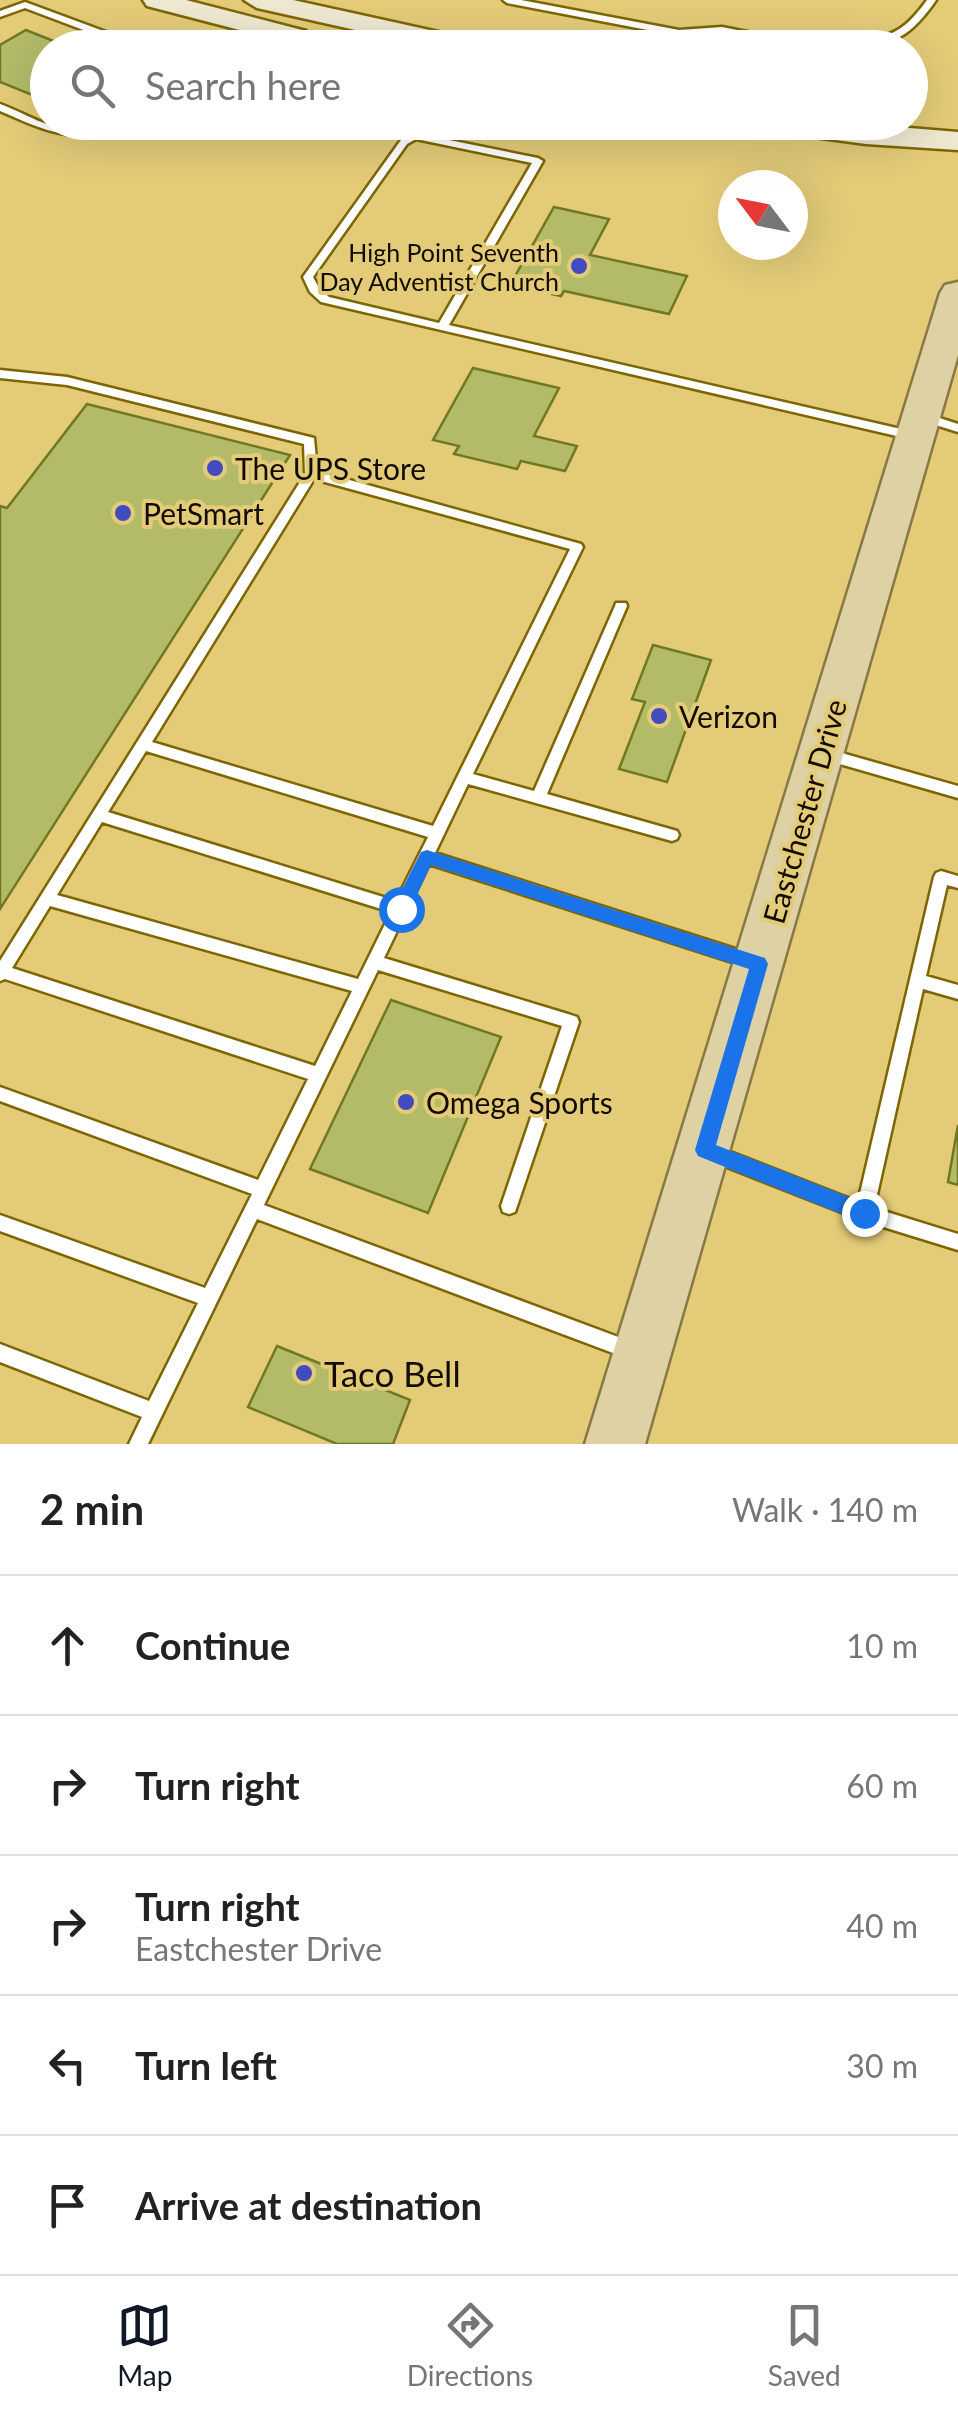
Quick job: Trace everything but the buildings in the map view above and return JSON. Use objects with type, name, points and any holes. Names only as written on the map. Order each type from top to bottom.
[{"type":"main road","points":[[156,0],[273,30]]},
{"type":"main road","points":[[257,0],[393,30]]},
{"type":"main road","points":[[928,121],[958,130]]},
{"type":"main road","points":[[928,139],[958,141]]},
{"type":"main road","name":"Eastchester Drive","points":[[624,1441],[644,1356],[821,754],[931,426],[958,293]]},
{"type":"lane","points":[[507,0],[663,30]]},
{"type":"lane","points":[[908,30],[932,0]]},
{"type":"lane","points":[[0,14],[24,4],[93,30]]},
{"type":"lane","points":[[0,106],[30,117]]},
{"type":"lane","points":[[407,140],[308,277],[325,300],[931,426]]},
{"type":"lane","points":[[434,140],[538,161],[442,326]]},
{"type":"lane","points":[[0,364],[29,377]]},
{"type":"lane","points":[[0,374],[67,381],[310,441],[311,474],[1,972],[319,1075]]},
{"type":"lane","points":[[138,1444],[577,547],[311,474]]},
{"type":"lane","points":[[538,798],[621,606]]},
{"type":"lane","points":[[142,744],[438,834]]},
{"type":"lane","points":[[821,754],[958,792]]},
{"type":"lane","points":[[465,778],[672,836]]},
{"type":"lane","points":[[99,815],[401,909]]},
{"type":"lane","points":[[427,857],[759,964]]},
{"type":"lane","points":[[864,1213],[942,877],[958,882]]},
{"type":"lane","points":[[46,899],[362,987]]},
{"type":"lane","points":[[375,962],[571,1022],[509,1206]]},
{"type":"lane","points":[[918,981],[958,992]]},
{"type":"lane","points":[[0,1094],[262,1190]]},
{"type":"lane","points":[[705,1150],[864,1213],[958,1242]]},
{"type":"lane","points":[[253,1209],[644,1356]]},
{"type":"lane","points":[[0,1223],[209,1298]]},
{"type":"lane","points":[[0,1353],[153,1412]]},
{"type":"place","name":"High Point Seventh Day Adventist Church","points":[[579,266]]},
{"type":"place","name":"The UPS Store","points":[[215,468]]},
{"type":"place","name":"PetSmart","points":[[123,513]]},
{"type":"place","name":"Verizon","points":[[659,716]]},
{"type":"place","name":"Omega Sports","points":[[406,1102]]},
{"type":"place","name":"Taco Bell","points":[[304,1373]]},
{"type":"route","points":[[401,909],[427,857],[759,964],[705,1150],[864,1213]]}]
